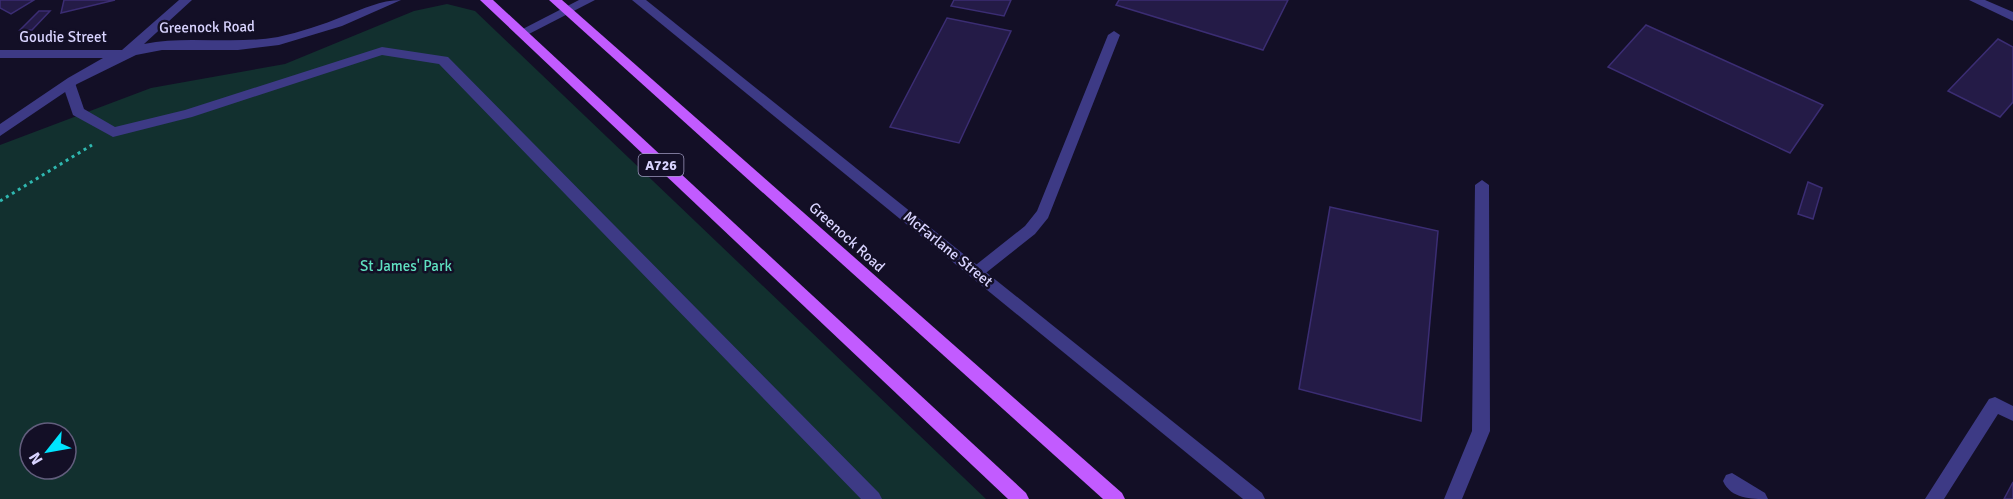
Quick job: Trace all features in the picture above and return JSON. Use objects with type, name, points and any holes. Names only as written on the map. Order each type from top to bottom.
[{"type":"main road","name":"A726","points":[[486,0],[1020,499]]},
{"type":"main road","name":"Greenock Road","points":[[555,0],[1116,499]]},
{"type":"street","points":[[125,54],[186,0]]},
{"type":"street","name":"Greenock Road","points":[[0,131],[69,83],[125,54],[151,47],[237,46],[270,43],[331,27],[395,0]]},
{"type":"street","points":[[522,33],[589,0]]},
{"type":"street","name":"McFarlane Street","points":[[638,0],[1256,499]]},
{"type":"street","points":[[1975,0],[2013,17]]},
{"type":"street","points":[[977,272],[1030,230],[1043,214],[1114,35]]},
{"type":"street","points":[[69,83],[78,112],[113,132],[187,114],[382,51],[443,60],[873,499]]},
{"type":"street","name":"Goudie Street","points":[[0,54],[125,54]]},
{"type":"street","points":[[1453,499],[1480,431],[1482,185]]},
{"type":"street","points":[[1934,499],[1995,404],[2013,414]]},
{"type":"street","points":[[1732,481],[1759,499]]},
{"type":"path","points":[[0,201],[113,132]]},
{"type":"green space","name":"St James' Park","points":[[447,4],[475,11],[986,499],[0,499],[0,145],[151,88],[285,64],[414,11]]},
{"type":"building","points":[[0,0],[34,0],[11,14],[0,8]]},
{"type":"building","points":[[64,0],[115,0],[61,13]]},
{"type":"building","points":[[954,0],[1011,0],[1004,16],[951,6]]},
{"type":"building","points":[[1119,0],[1288,0],[1263,50],[1116,5]]},
{"type":"building","points":[[39,11],[50,11],[32,30],[20,30]]},
{"type":"building","points":[[947,18],[1011,31],[959,143],[890,127]]},
{"type":"building","points":[[1646,25],[1823,105],[1790,153],[1608,67]]},
{"type":"building","points":[[1998,39],[2013,47],[2013,102],[2000,117],[1948,91]]},
{"type":"building","points":[[1808,182],[1822,188],[1813,219],[1798,214]]},
{"type":"building","points":[[1330,207],[1438,231],[1421,421],[1299,389]]},
{"type":"building","points":[[2013,482],[2013,499],[2004,499]]}]
